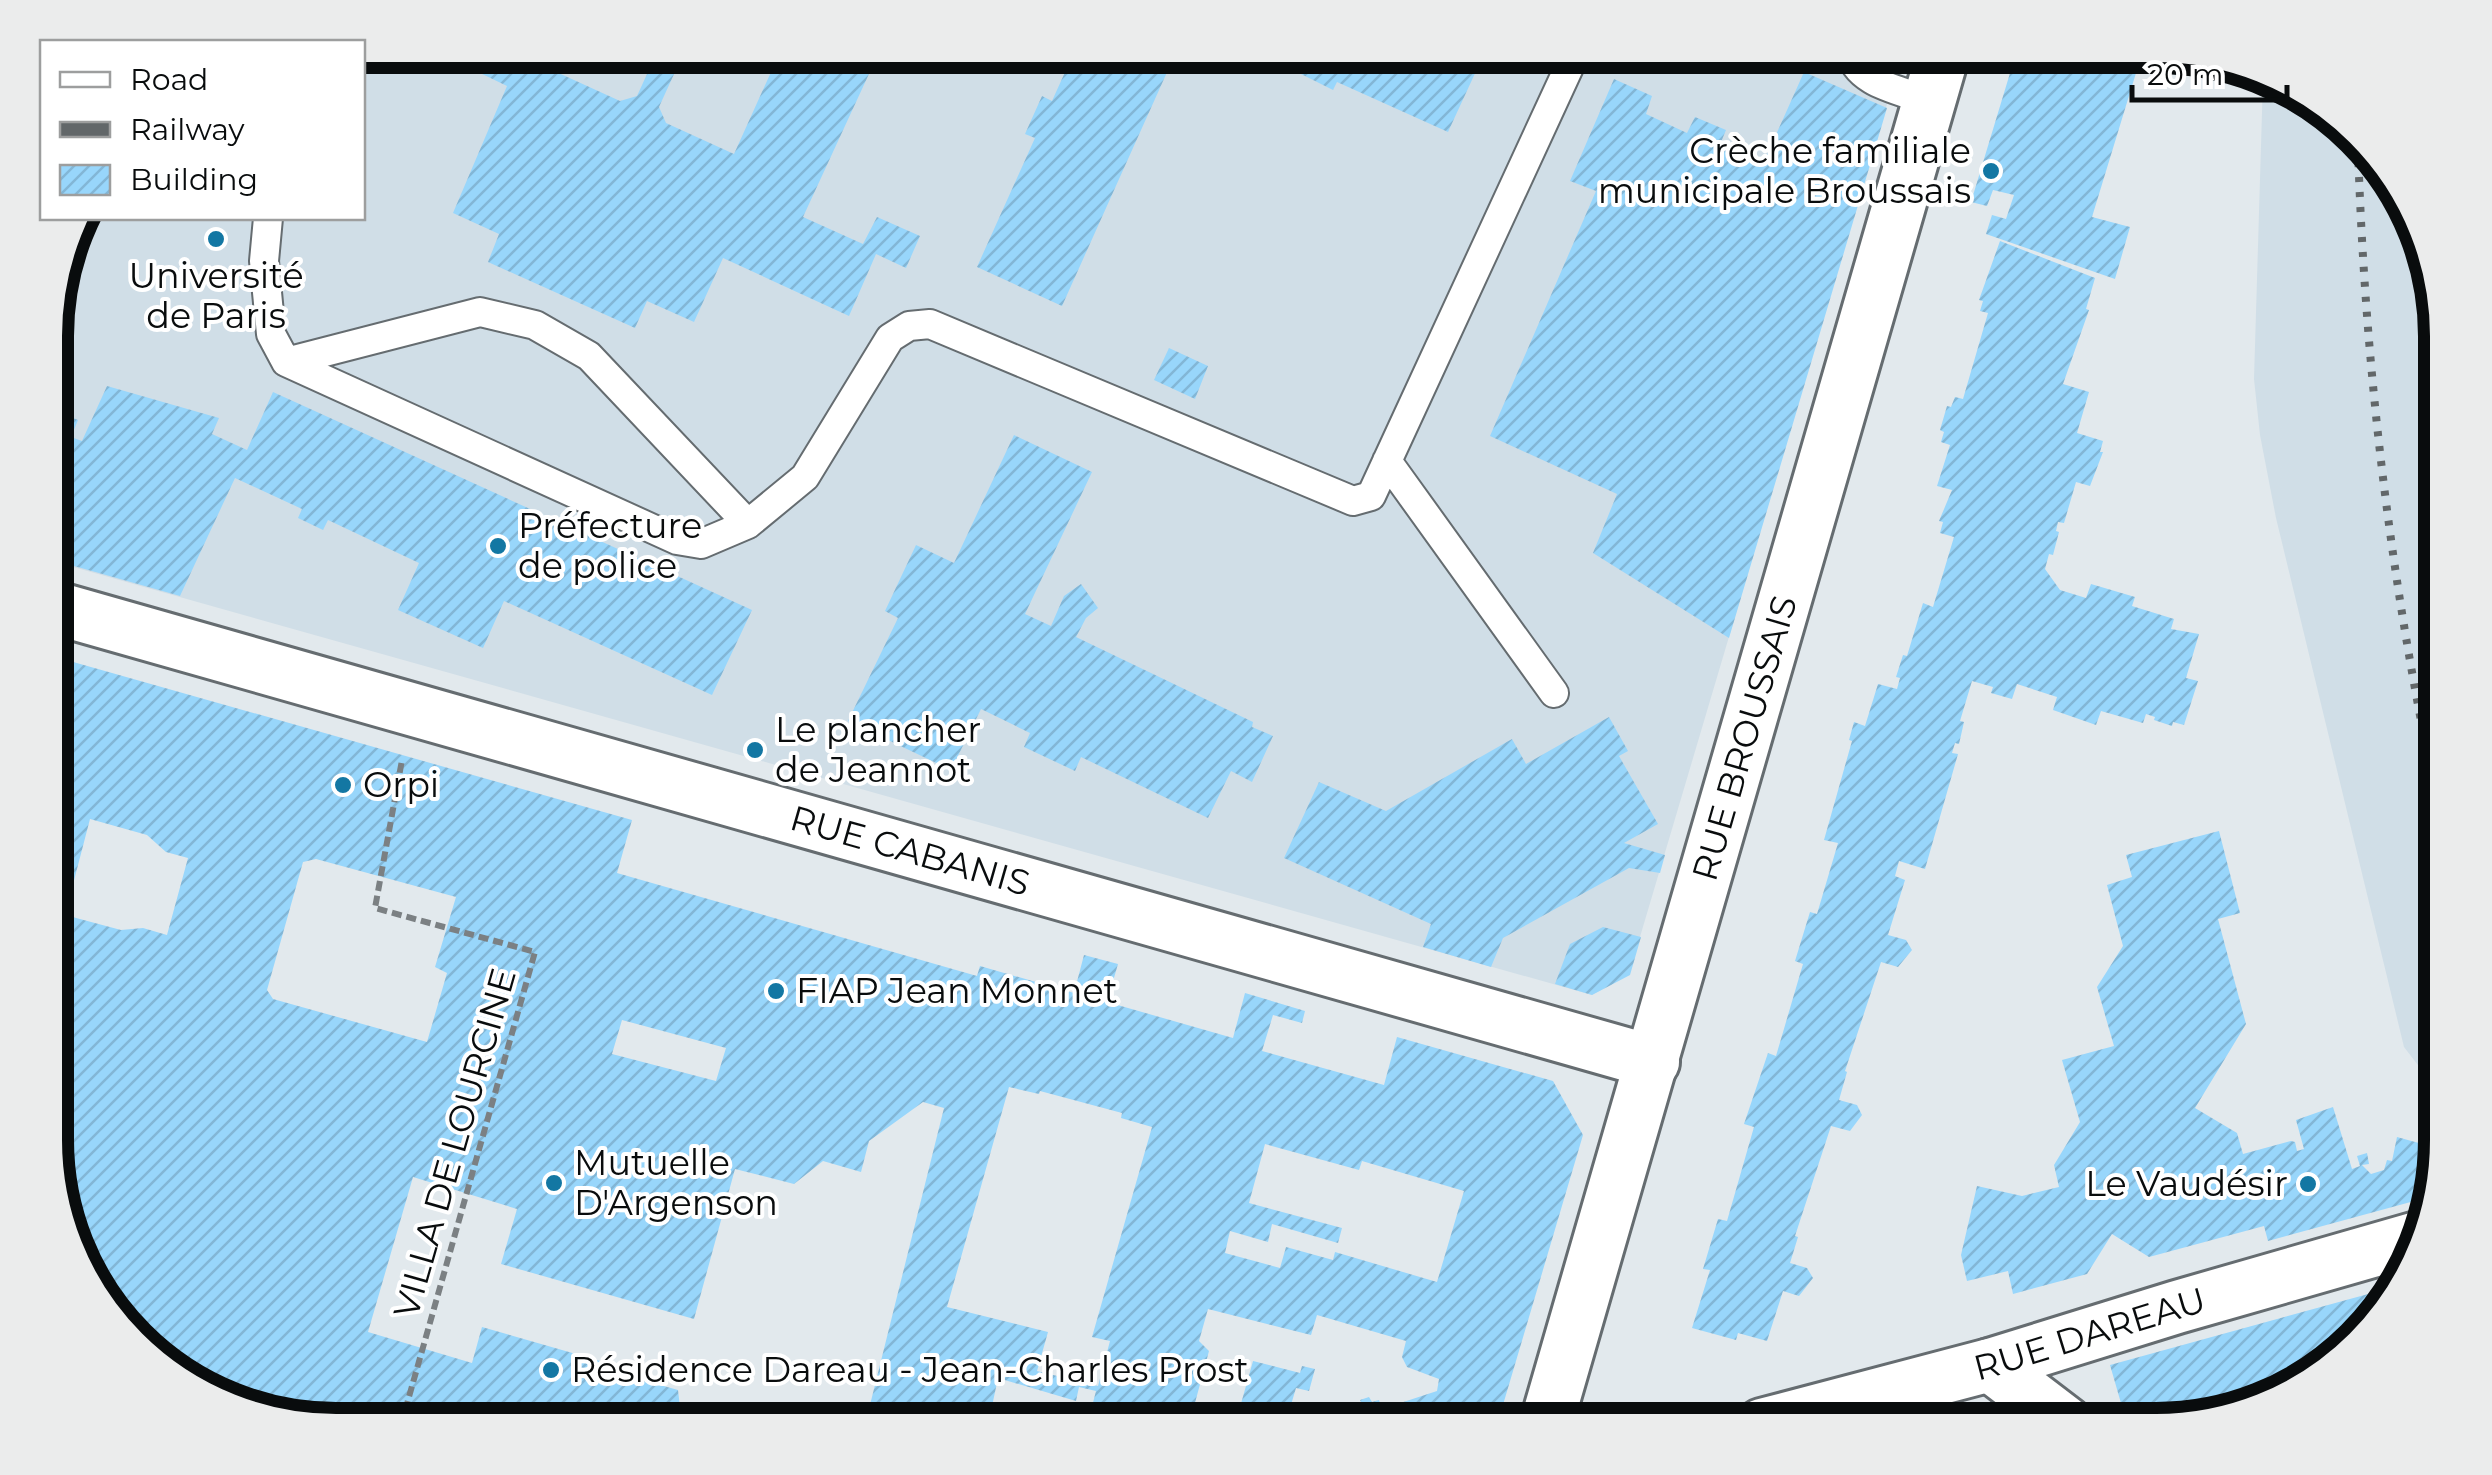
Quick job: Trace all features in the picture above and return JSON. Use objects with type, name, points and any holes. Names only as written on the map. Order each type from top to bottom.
[{"type":"street","name":"RUE BROUSSAIS","points":[[1551,1407],[1939,68]]},
{"type":"street","name":"RUE CABANIS","points":[[67,611],[1653,1062]]},
{"type":"street","name":"RUE DAREAU","points":[[1827,1407],[1990,1365],[2404,1242]]},
{"type":"street","points":[[1990,1365],[2045,1407]]},
{"type":"lane","points":[[268,220],[264,262],[271,334],[286,362],[677,540],[701,544],[748,524],[805,477],[890,338],[909,326],[930,324],[1353,501],[1371,496],[1569,68]]},
{"type":"lane","points":[[1856,68],[1863,76],[1929,101]]},
{"type":"lane","points":[[286,362],[480,312],[535,324],[589,356],[748,524]]},
{"type":"lane","points":[[1387,460],[1554,692]]},
{"type":"path","name":"VILLA DE LOURCINE","points":[[403,755],[376,908],[535,952],[407,1408]]},
{"type":"shaded area","points":[[365,68],[1898,68],[1629,974],[1592,995],[67,565],[67,336],[77,266],[94,220],[365,220]]},
{"type":"shaded area","points":[[2263,90],[2320,123],[2369,172],[2404,233],[2419,283],[2424,318],[2424,1073],[2404,1047],[2276,518],[2254,379]]},
{"type":"building","points":[[480,68],[553,68],[620,101],[637,96],[650,68],[677,68],[659,107],[666,123],[734,154],[773,68],[872,68],[803,217],[863,244],[877,217],[920,236],[906,268],[876,254],[849,316],[723,258],[694,322],[647,301],[635,328],[488,262],[499,234],[453,213],[507,86],[478,72]]},
{"type":"building","points":[[1067,68],[1169,68],[1062,306],[977,267],[1035,138],[1025,134],[1042,96],[1052,101]]},
{"type":"building","points":[[2012,68],[2138,68],[2092,217],[2130,227],[2115,279],[1986,234],[1992,215],[2006,219],[2014,195],[1993,190],[1987,206],[1971,202]]},
{"type":"building","points":[[1477,69],[1448,132],[1337,82],[1333,90],[1295,71]]},
{"type":"building","points":[[1804,72],[1887,108],[1729,638],[1593,553],[1617,494],[1490,436],[1596,191],[1570,181],[1614,79],[1652,96],[1646,114],[1687,133],[1695,117],[1726,130],[1719,147],[1762,166]]},
{"type":"building","points":[[2000,241],[2095,278],[2086,309],[2089,310],[2063,384],[2089,392],[2077,433],[2103,441],[2103,452],[2090,486],[2076,482],[2064,523],[2058,522],[2053,555],[2049,554],[2045,569],[2060,590],[2086,598],[2091,584],[2135,597],[2132,606],[2174,619],[2171,629],[2199,634],[2186,678],[2198,681],[2184,725],[2173,722],[2172,726],[2146,714],[2143,723],[2101,711],[2096,725],[2053,710],[2057,697],[2017,684],[2012,699],[1991,693],[1993,687],[1972,681],[1960,721],[1964,722],[1959,744],[1955,743],[1952,753],[1958,754],[1925,869],[1899,861],[1895,876],[1905,880],[1888,935],[1906,940],[1912,950],[1898,967],[1881,962],[1845,1071],[1839,1100],[1857,1105],[1862,1115],[1850,1131],[1831,1126],[1795,1236],[1798,1237],[1790,1263],[1807,1268],[1813,1278],[1799,1296],[1783,1291],[1767,1341],[1738,1333],[1736,1340],[1692,1328],[1710,1270],[1703,1269],[1718,1219],[1727,1221],[1754,1127],[1744,1124],[1768,1053],[1776,1056],[1803,964],[1795,961],[1810,912],[1817,914],[1838,843],[1824,840],[1854,722],[1865,726],[1878,684],[1897,689],[1900,678],[1896,677],[1903,655],[1907,656],[1923,603],[1933,607],[1954,537],[1940,533],[1943,522],[1939,521],[1952,490],[1937,486],[1950,445],[1941,442],[1944,432],[1940,430],[1947,406],[1951,407],[1955,397],[1963,399],[1988,313],[1980,311],[1983,301],[1979,300]]},
{"type":"building","points":[[1169,348],[1208,366],[1195,399],[1154,380]]},
{"type":"building","name":"Préfecture de police","points":[[107,386],[219,418],[212,434],[247,450],[273,392],[752,610],[712,695],[504,601],[483,648],[398,610],[419,563],[328,520],[323,530],[298,518],[302,509],[235,478],[180,596],[67,564],[67,415],[78,420],[71,437],[82,441]]},
{"type":"building","points":[[1014,435],[1092,472],[1025,614],[1051,626],[1064,596],[1081,584],[1098,608],[1086,618],[1076,637],[1253,722],[1252,727],[1273,736],[1252,782],[1231,771],[1208,818],[1081,757],[1075,771],[1024,747],[1030,733],[981,709],[951,770],[848,721],[898,618],[885,611],[916,545],[954,563]]},
{"type":"building","points":[[67,660],[632,820],[617,873],[977,976],[980,966],[1074,993],[1084,955],[1118,964],[1107,1002],[1233,1038],[1245,993],[1305,1011],[1302,1023],[1273,1015],[1262,1051],[1384,1085],[1397,1037],[1553,1081],[1583,1135],[1502,1407],[1387,1407],[1437,1391],[1439,1379],[1407,1367],[1402,1357],[1406,1341],[1317,1315],[1311,1335],[1208,1309],[1199,1341],[1209,1351],[1194,1408],[1092,1408],[1096,1391],[1079,1387],[1076,1401],[998,1378],[992,1408],[869,1408],[944,1108],[923,1102],[869,1141],[861,1172],[823,1161],[794,1184],[735,1169],[694,1319],[501,1264],[517,1209],[413,1177],[368,1332],[472,1363],[482,1327],[656,1377],[653,1383],[678,1390],[680,1408],[336,1408],[266,1398],[233,1387],[187,1362],[134,1316],[95,1258],[77,1209],[67,1140],[67,916],[121,930],[143,928],[167,935],[188,858],[166,852],[147,835],[90,819],[67,907],[67,811],[74,786],[67,784]],"holes":[[[316,859],[456,897],[435,967],[447,973],[427,1042],[273,999],[267,990],[303,862]],[[622,1020],[726,1048],[716,1081],[612,1054]],[[1009,1087],[1039,1094],[1040,1091],[1122,1113],[1121,1118],[1152,1127],[1092,1337],[1110,1341],[1098,1386],[1037,1371],[1048,1332],[947,1307]],[[1265,1144],[1359,1170],[1362,1161],[1464,1191],[1437,1282],[1335,1252],[1333,1260],[1286,1247],[1280,1268],[1225,1253],[1230,1231],[1268,1242],[1272,1224],[1338,1243],[1342,1228],[1249,1203]]]},
{"type":"building","points":[[1609,717],[1628,751],[1619,756],[1658,824],[1624,843],[1665,855],[1660,873],[1629,868],[1503,938],[1491,967],[1423,947],[1431,924],[1284,858],[1319,782],[1386,811],[1512,739],[1526,764]]},
{"type":"building","points":[[2219,831],[2240,913],[2218,919],[2246,1024],[2195,1108],[2237,1133],[2243,1154],[2291,1141],[2297,1151],[2304,1149],[2296,1120],[2333,1107],[2352,1169],[2360,1166],[2357,1156],[2367,1153],[2369,1164],[2362,1165],[2371,1174],[2384,1170],[2387,1160],[2392,1161],[2397,1137],[2424,1144],[2417,1200],[2268,1241],[2264,1226],[2149,1257],[2112,1234],[2087,1274],[2013,1294],[2008,1271],[1967,1281],[1961,1255],[1977,1186],[2022,1196],[2059,1187],[2054,1165],[2080,1122],[2062,1060],[2114,1046],[2097,987],[2123,946],[2107,885],[2132,877],[2126,855]]},
{"type":"building","points":[[1603,927],[1641,937],[1630,975],[1592,995],[1555,984],[1570,944]]},
{"type":"building","points":[[2376,1292],[2333,1341],[2275,1380],[2243,1393],[2174,1407],[2122,1407],[2110,1365]]},
{"type":"building","points":[[1253,1361],[1300,1373],[1302,1366],[1315,1369],[1309,1391],[1296,1388],[1290,1407],[1240,1408]]},
{"type":"building","points":[[1369,1397],[1372,1402],[1379,1400],[1381,1407],[1362,1407],[1360,1400]]},
{"type":"railway","points":[[2359,160],[2374,400],[2395,568],[2424,734]]},
{"type":"place","name":"Crèche familiale municipale Broussais","points":[[1991,171]]},
{"type":"place","name":"Université de Paris","points":[[216,239]]},
{"type":"place","name":"Préfecture de police","points":[[498,546]]},
{"type":"place","name":"Le plancher de Jeannot","points":[[755,750]]},
{"type":"place","name":"Orpi","points":[[343,785]]},
{"type":"place","name":"FIAP Jean Monnet","points":[[776,991]]},
{"type":"place","name":"Mutuelle D'Argenson","points":[[554,1183]]},
{"type":"place","name":"Le Vaudésir","points":[[2308,1184]]},
{"type":"place","name":"Résidence Dareau - Jean-Charles Prost","points":[[551,1370]]}]
